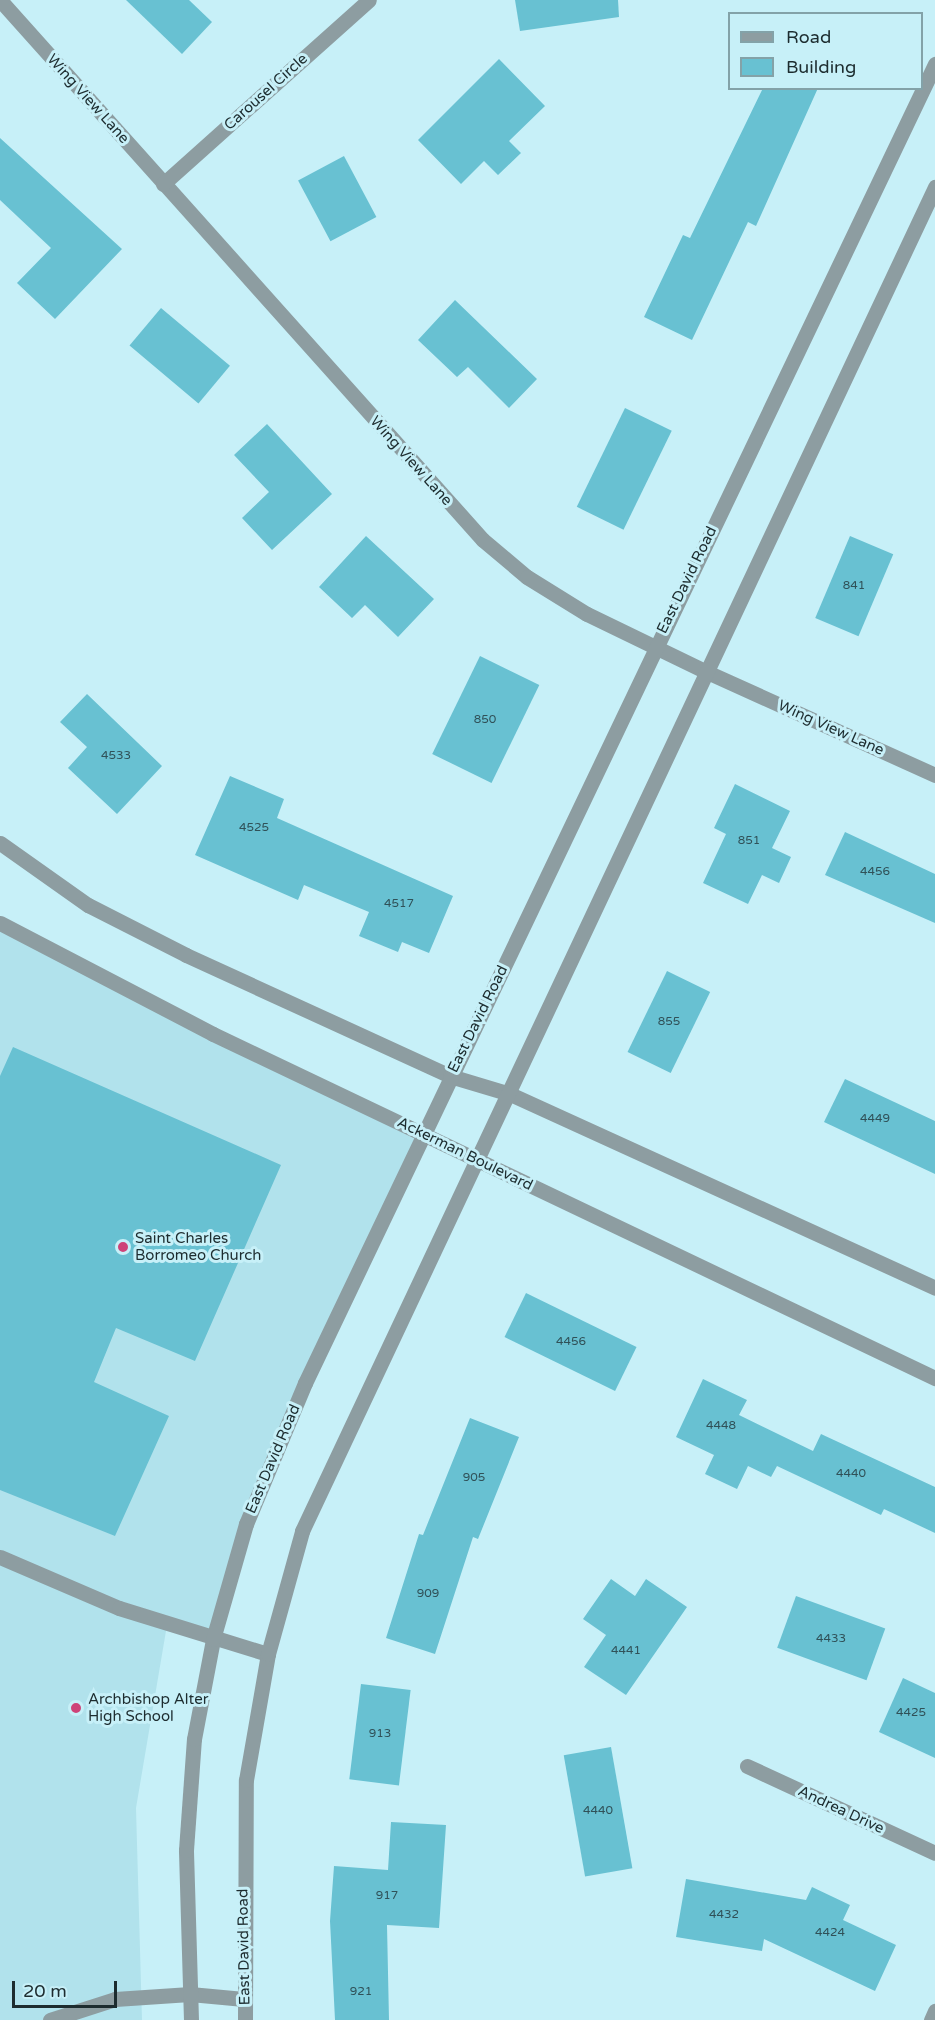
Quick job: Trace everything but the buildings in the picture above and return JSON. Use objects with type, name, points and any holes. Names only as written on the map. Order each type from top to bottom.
[{"type":"street","name":"Wing View Lane","points":[[0,0],[483,540],[527,577],[587,614],[707,672],[935,775]]},
{"type":"street","name":"Carousel Circle","points":[[164,184],[369,0]]},
{"type":"street","name":"East David Road","points":[[923,89],[935,64]]},
{"type":"street","name":"East David Road","points":[[191,2020],[186,1850],[194,1739],[213,1640],[246,1524],[305,1383],[922,90]]},
{"type":"street","name":"East David Road","points":[[245,2020],[246,1780],[268,1654],[302,1531],[477,1159],[510,1094],[935,187]]},
{"type":"street","points":[[0,843],[88,905],[450,1076],[510,1094],[935,1288]]},
{"type":"street","name":"Ackerman Boulevard","points":[[0,922],[105,981],[424,1133],[639,1241],[935,1378]]},
{"type":"street","points":[[0,1557],[119,1608],[213,1640],[268,1654]]},
{"type":"street","name":"Andrea Drive","points":[[747,1766],[935,1853]]},
{"type":"street","points":[[50,2020],[115,1999],[190,1994],[244,1999]]},
{"type":"street","points":[[931,2020],[935,2011]]},
{"type":"shaded area","points":[[0,923],[424,1133],[246,1524],[213,1639],[167,1625],[136,1808],[142,2020],[0,2020]]},
{"type":"place","name":"Saint Charles Borromeo Church","points":[[123,1247]]},
{"type":"place","name":"Archbishop Alter High School","points":[[76,1708]]}]
